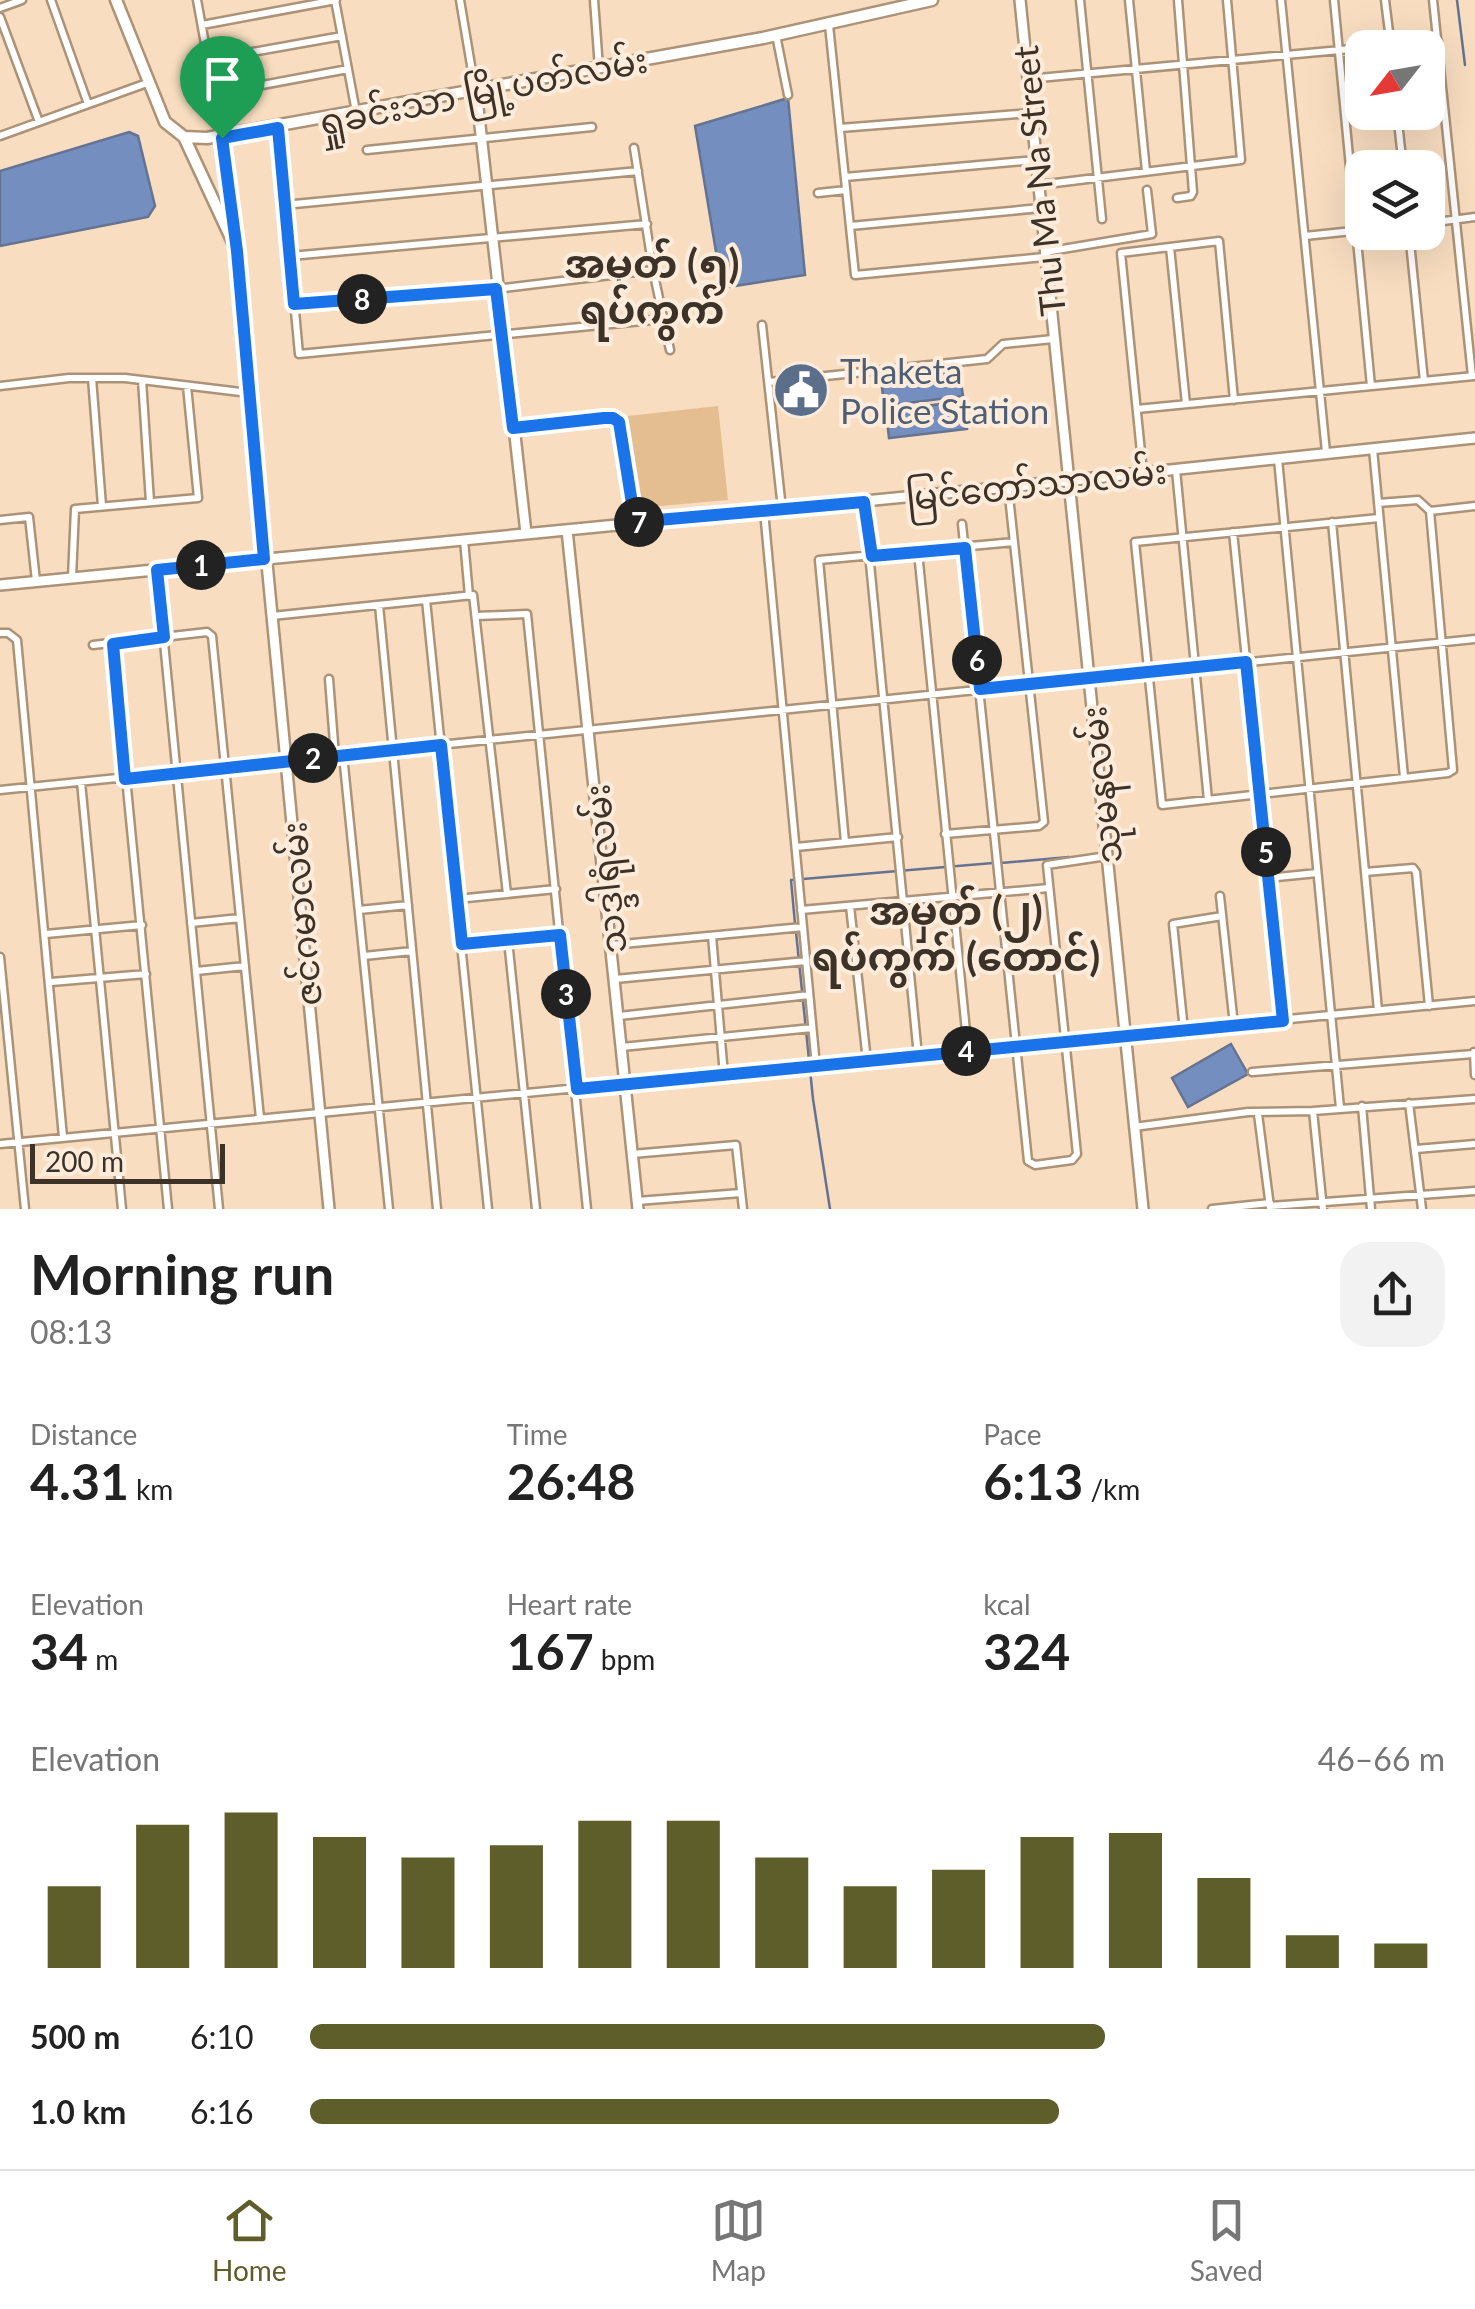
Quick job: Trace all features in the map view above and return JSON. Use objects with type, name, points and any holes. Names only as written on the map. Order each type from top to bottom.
[{"type":"main road","points":[[116,0],[165,122],[184,136],[237,251]]},
{"type":"main road","name":"ရှုခင်းသာ မြို့ပတ်လမ်း","points":[[184,136],[222,138],[278,128],[828,25],[932,0]]},
{"type":"street","points":[[0,8],[22,0]]},
{"type":"street","points":[[51,0],[88,104]]},
{"type":"street","points":[[198,0],[222,138]]},
{"type":"street","points":[[202,25],[336,0],[356,112]]},
{"type":"street","points":[[460,0],[482,136],[526,534]]},
{"type":"street","points":[[594,0],[600,68]]},
{"type":"street","name":"Thu Ma Na Street","points":[[1020,0],[1069,481]]},
{"type":"street","points":[[1080,0],[1102,220]]},
{"type":"street","points":[[1129,0],[1146,171]]},
{"type":"street","points":[[1177,198],[1193,194],[1178,0]]},
{"type":"street","points":[[1039,185],[1241,160],[1228,0]]},
{"type":"street","points":[[1281,0],[1326,452]]},
{"type":"street","points":[[1334,0],[1350,150]]},
{"type":"street","points":[[1386,0],[1389,30]]},
{"type":"street","points":[[1434,0],[1437,30]]},
{"type":"street","points":[[0,17],[40,122]]},
{"type":"street","points":[[828,25],[855,275],[1044,255],[1152,234],[1147,190]]},
{"type":"street","points":[[776,35],[788,96]]},
{"type":"street","points":[[208,60],[342,36]]},
{"type":"street","points":[[1028,79],[1345,50]]},
{"type":"street","points":[[214,94],[348,69]]},
{"type":"street","points":[[0,136],[148,83]]},
{"type":"street","points":[[1137,409],[1474,376],[1445,111]]},
{"type":"street","points":[[840,128],[1031,113]]},
{"type":"street","points":[[367,150],[592,127]]},
{"type":"street","points":[[278,128],[299,354],[663,318]]},
{"type":"street","name":"ဇင်ဂမာလမ်း","points":[[222,138],[237,251],[329,1209]]},
{"type":"street","points":[[634,148],[670,350]]},
{"type":"street","points":[[845,177],[1036,160]]},
{"type":"street","points":[[284,205],[638,171]]},
{"type":"street","points":[[818,193],[846,190]]},
{"type":"street","points":[[850,226],[1041,208]]},
{"type":"street","points":[[1445,221],[1475,218]]},
{"type":"street","points":[[290,256],[647,224]]},
{"type":"street","points":[[1304,236],[1345,232]]},
{"type":"street","points":[[1143,472],[1122,253],[1219,242],[1234,400]]},
{"type":"street","points":[[1170,247],[1186,404]]},
{"type":"street","points":[[1361,250],[1371,386]]},
{"type":"street","points":[[1412,250],[1424,381]]},
{"type":"street","points":[[294,304],[496,289],[653,270]]},
{"type":"street","points":[[762,325],[782,509]]},
{"type":"street","points":[[769,382],[987,359],[1004,344],[1054,339]]},
{"type":"street","points":[[0,386],[92,378],[248,393]]},
{"type":"street","points":[[92,378],[102,506]]},
{"type":"street","points":[[142,380],[150,502]]},
{"type":"street","points":[[72,578],[74,511],[198,498],[186,386]]},
{"type":"street","points":[[513,428],[604,418],[619,422],[635,522]]},
{"type":"street","name":"မြင်တော်သာလမ်း","points":[[0,585],[1008,488],[1475,438]]},
{"type":"street","points":[[1373,448],[1404,776]]},
{"type":"street","points":[[1278,458],[1340,1108]]},
{"type":"street","points":[[1176,468],[1208,800]]},
{"type":"street","name":"သုမနလမ်း","points":[[1069,481],[1143,1209]]},
{"type":"street","points":[[945,834],[1043,824],[1008,488]]},
{"type":"street","points":[[1378,503],[1418,500],[1430,511],[1452,772],[1162,806],[1135,542],[1380,518]]},
{"type":"street","points":[[864,502],[918,1056]]},
{"type":"street","points":[[1430,511],[1475,506]]},
{"type":"street","points":[[764,511],[816,1066]]},
{"type":"street","points":[[0,518],[29,518],[36,582]]},
{"type":"street","points":[[1332,522],[1378,1010]]},
{"type":"street","points":[[962,524],[1030,1164],[1076,1158],[1047,865],[1107,856]]},
{"type":"street","name":"သဒ္ဒါရုံလမ်း","points":[[568,530],[637,1205]]},
{"type":"street","points":[[1233,532],[1283,1021]]},
{"type":"street","points":[[464,540],[507,894]]},
{"type":"street","points":[[845,842],[820,560],[1014,542]]},
{"type":"street","points":[[918,552],[968,1051]]},
{"type":"street","points":[[157,570],[219,1209]]},
{"type":"street","points":[[270,616],[471,595]]},
{"type":"street","points":[[426,600],[488,1209]]},
{"type":"street","points":[[379,605],[438,1209]]},
{"type":"street","points":[[476,616],[527,612],[588,1209]]},
{"type":"street","points":[[92,645],[207,632],[212,636],[260,1118]]},
{"type":"street","points":[[0,633],[18,640],[64,1138]]},
{"type":"street","points":[[0,790],[1475,639]]},
{"type":"street","points":[[113,644],[168,1209]]},
{"type":"street","points":[[329,678],[359,910],[389,1209]]},
{"type":"street","points":[[81,782],[122,1209]]},
{"type":"street","points":[[796,847],[898,837]]},
{"type":"street","points":[[1365,872],[1413,868],[1429,1006]]},
{"type":"street","points":[[1268,878],[1317,874]]},
{"type":"street","points":[[801,910],[1050,888]]},
{"type":"street","points":[[457,899],[556,889]]},
{"type":"street","points":[[1220,896],[1234,1025]]},
{"type":"street","points":[[359,910],[408,904]]},
{"type":"street","points":[[850,906],[867,1061]]},
{"type":"street","points":[[1184,1030],[1173,924],[1222,916]]},
{"type":"street","points":[[192,923],[240,918]]},
{"type":"street","points":[[46,934],[142,926]]},
{"type":"street","points":[[612,945],[803,927]]},
{"type":"street","points":[[462,944],[560,935]]},
{"type":"street","points":[[712,936],[724,1076]]},
{"type":"street","points":[[508,940],[536,1209]]},
{"type":"street","points":[[364,956],[412,951]]},
{"type":"street","points":[[0,957],[24,1209]]},
{"type":"street","points":[[615,979],[806,961]]},
{"type":"street","points":[[196,971],[245,966]]},
{"type":"street","points":[[50,982],[146,974]]},
{"type":"street","points":[[619,1016],[809,994]]},
{"type":"street","points":[[0,1144],[1475,1001]]},
{"type":"street","points":[[622,1047],[812,1028]]},
{"type":"street","points":[[1252,1072],[1474,1052],[1475,1076]]},
{"type":"street","points":[[1134,1128],[1248,1112],[1475,1099]]},
{"type":"street","points":[[1410,1102],[1422,1209]]},
{"type":"street","points":[[1362,1106],[1371,1209]]},
{"type":"street","points":[[1313,1110],[1322,1206]]},
{"type":"street","points":[[1258,1114],[1270,1206]]},
{"type":"street","points":[[1416,1149],[1475,1144]]},
{"type":"street","points":[[632,1154],[736,1146],[743,1209]]},
{"type":"street","points":[[1212,1209],[1322,1206],[1475,1191]]},
{"type":"street","points":[[637,1205],[741,1193]]},
{"type":"shaded area","points":[[718,406],[728,500],[638,508],[628,416]]},
{"type":"water","points":[[788,98],[805,275],[722,288],[695,126]]},
{"type":"water","points":[[129,132],[138,136],[155,206],[148,217],[0,246],[0,171]]},
{"type":"water","points":[[959,369],[963,396],[884,406],[881,378]]},
{"type":"water","points":[[964,401],[967,429],[889,438],[886,411]]},
{"type":"water","points":[[1231,1044],[1248,1074],[1188,1107],[1172,1078]]},
{"type":"waterway","points":[[1457,0],[1465,65]]},
{"type":"waterway","points":[[1001,863],[1069,857]]},
{"type":"waterway","points":[[795,924],[791,880],[993,863]]},
{"type":"waterway","points":[[796,932],[813,1099],[830,1209]]},
{"type":"place","name":"Thaketa Police Station","points":[[801,390]]},
{"type":"district","name":"အမှတ် (၅) ရပ်ကွက်","points":[[652,286]]},
{"type":"district","name":"အမှတ် (၂) ရပ်ကွက် (တောင်)","points":[[956,933]]},
{"type":"route","points":[[278,128],[294,304],[496,289],[513,428],[604,418],[619,422],[635,522],[864,502],[872,556],[965,548],[980,689],[1246,662],[1283,1021],[577,1089],[560,935],[462,944],[441,745],[125,779],[113,644],[164,637],[157,570],[264,559],[237,251],[222,138],[278,128]]}]
